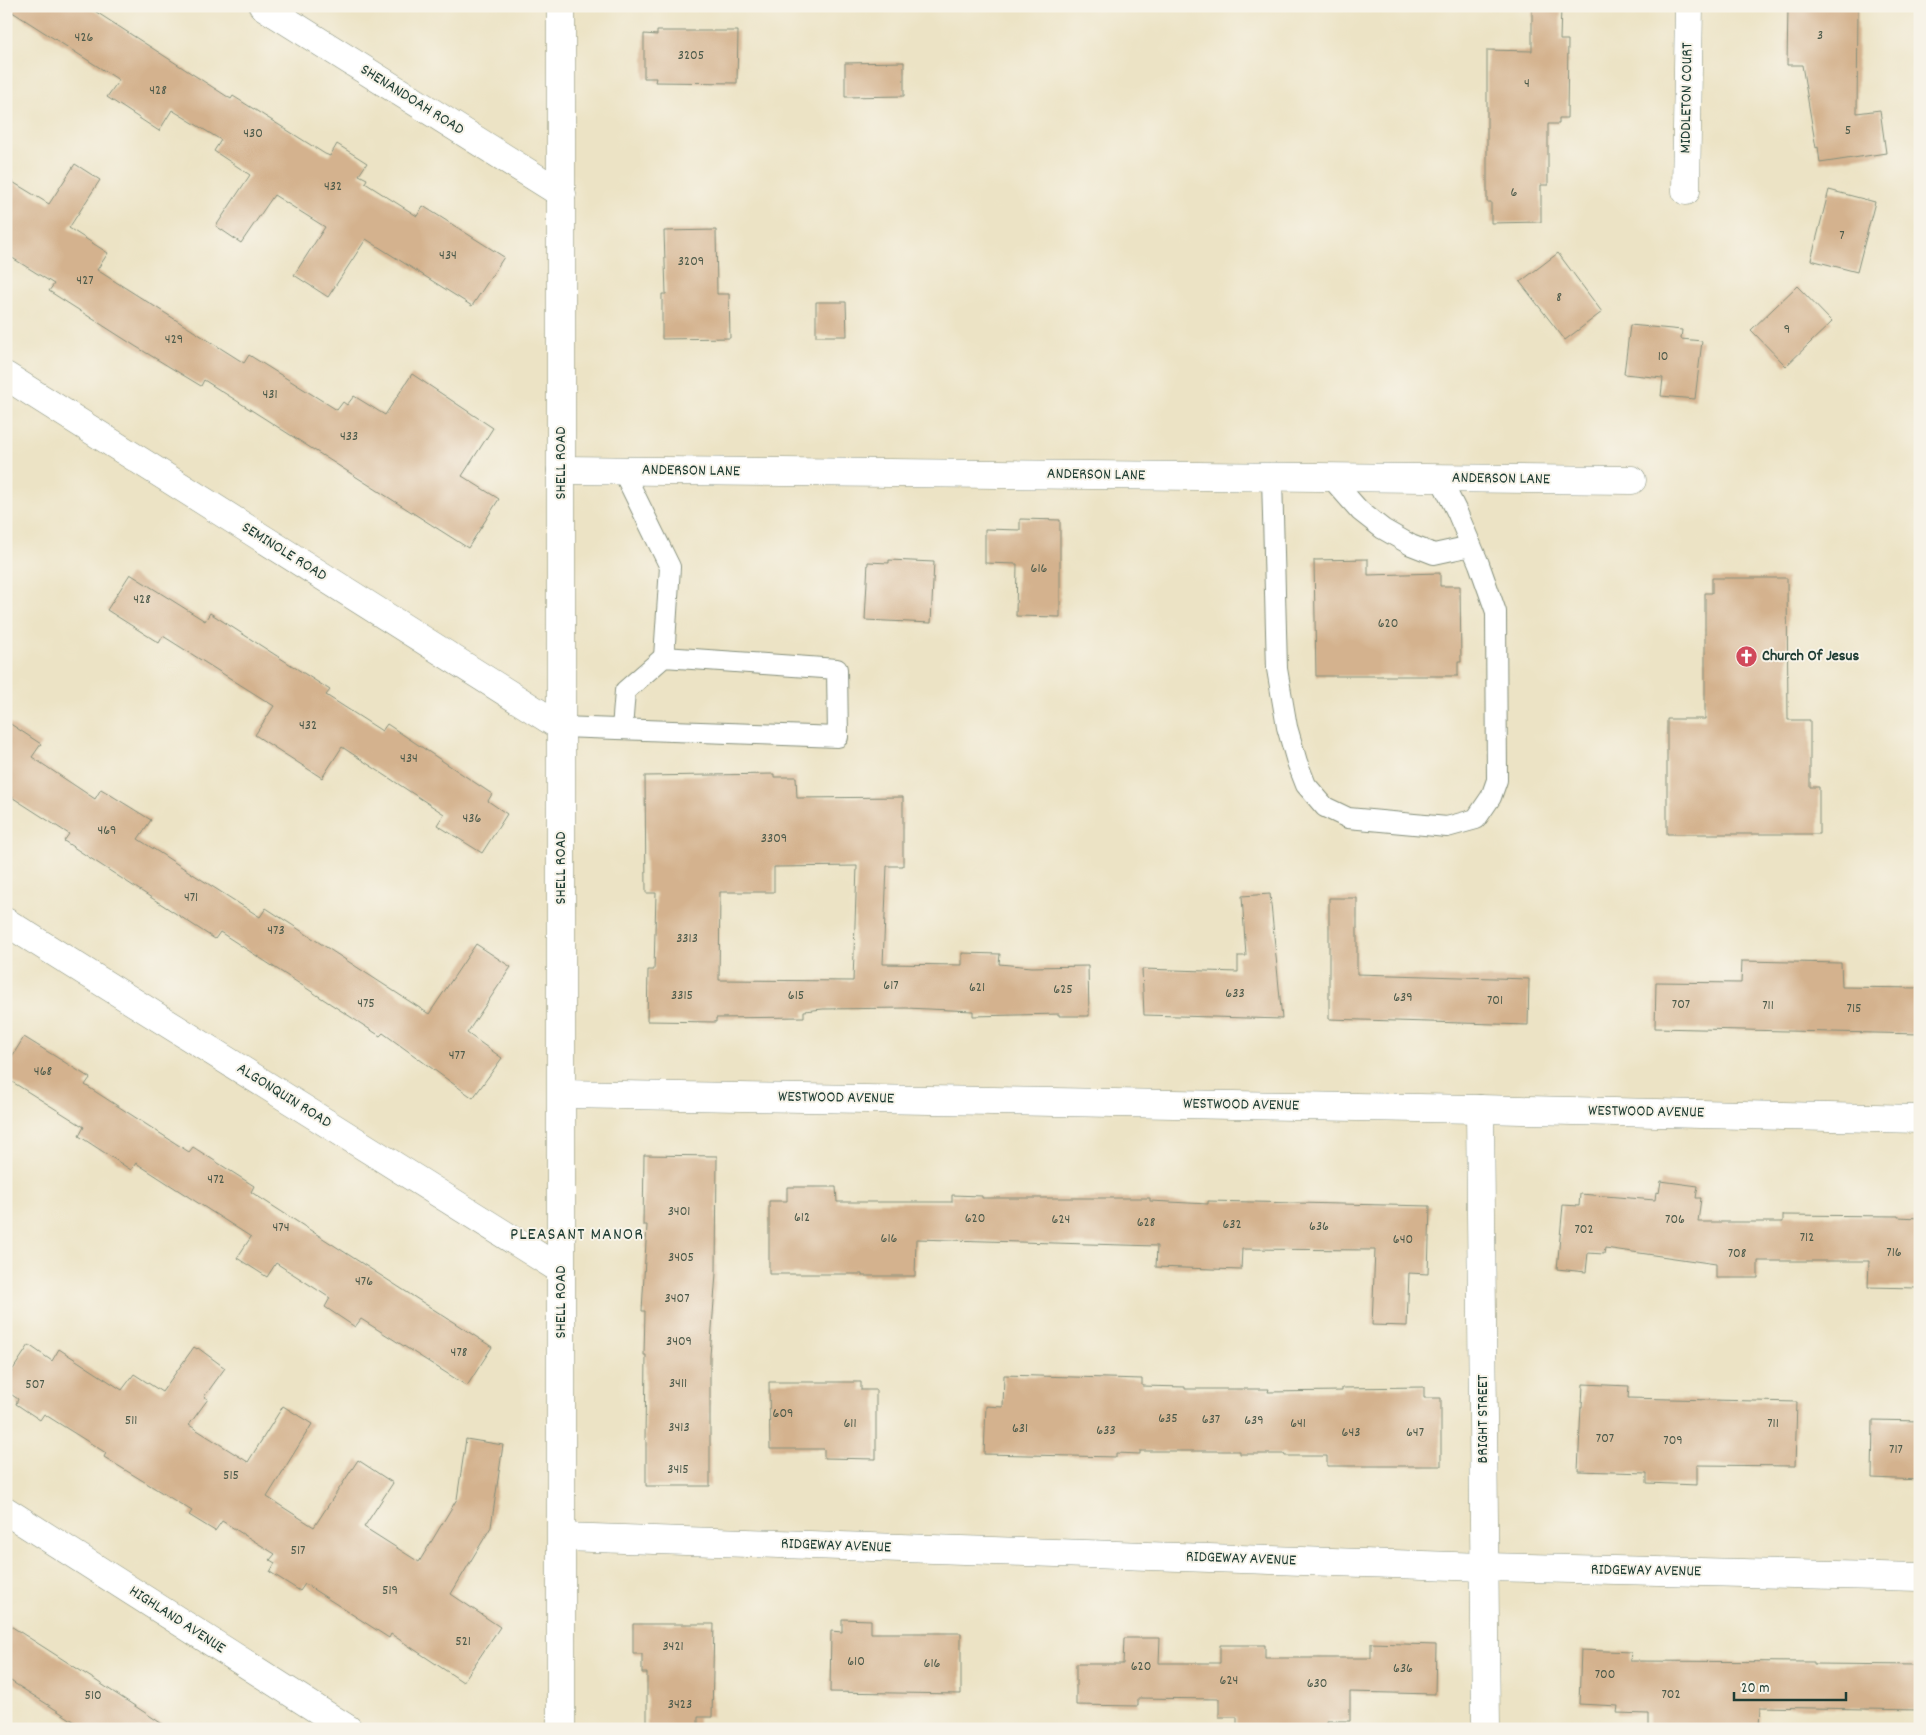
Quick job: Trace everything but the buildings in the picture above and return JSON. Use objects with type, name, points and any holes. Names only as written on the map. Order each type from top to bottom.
[{"type":"street","name":"SHENANDOAH ROAD","points":[[263,6],[562,194]]},
{"type":"street","name":"SHELL ROAD","points":[[561,6],[561,1729]]},
{"type":"street","name":"MIDDLETON COURT","points":[[1686,191],[1689,6]]},
{"type":"street","name":"SEMINOLE ROAD","points":[[6,376],[561,727]]},
{"type":"street","name":"ANDERSON LANE","points":[[561,470],[1632,480]]},
{"type":"street","name":"ALGONQUIN ROAD","points":[[6,922],[561,1270]]},
{"type":"street","name":"WESTWOOD AVENUE","points":[[562,1094],[1480,1109],[1920,1119]]},
{"type":"street","name":"BRIGHT STREET","points":[[1480,1109],[1486,1729]]},
{"type":"street","name":"HIGHLAND AVENUE","points":[[6,1511],[348,1729]]},
{"type":"street","name":"RIDGEWAY AVENUE","points":[[562,1537],[1484,1567],[1920,1577]]},
{"type":"lane","points":[[623,471],[670,566],[664,657]]},
{"type":"lane","points":[[1272,477],[1277,669],[1287,727],[1296,762],[1306,785],[1325,807],[1348,818],[1447,827],[1476,819],[1491,797],[1497,780],[1496,612],[1457,512],[1440,478]]},
{"type":"lane","points":[[1330,477],[1360,511],[1383,529],[1411,545],[1434,554],[1471,546]]},
{"type":"lane","points":[[561,727],[838,737],[837,669],[664,657],[625,691],[622,729]]},
{"type":"place","name":"Church Of Jesus","points":[[1746,656]]},
{"type":"district","name":"PLEASANT MANOR","points":[[577,1235]]}]
